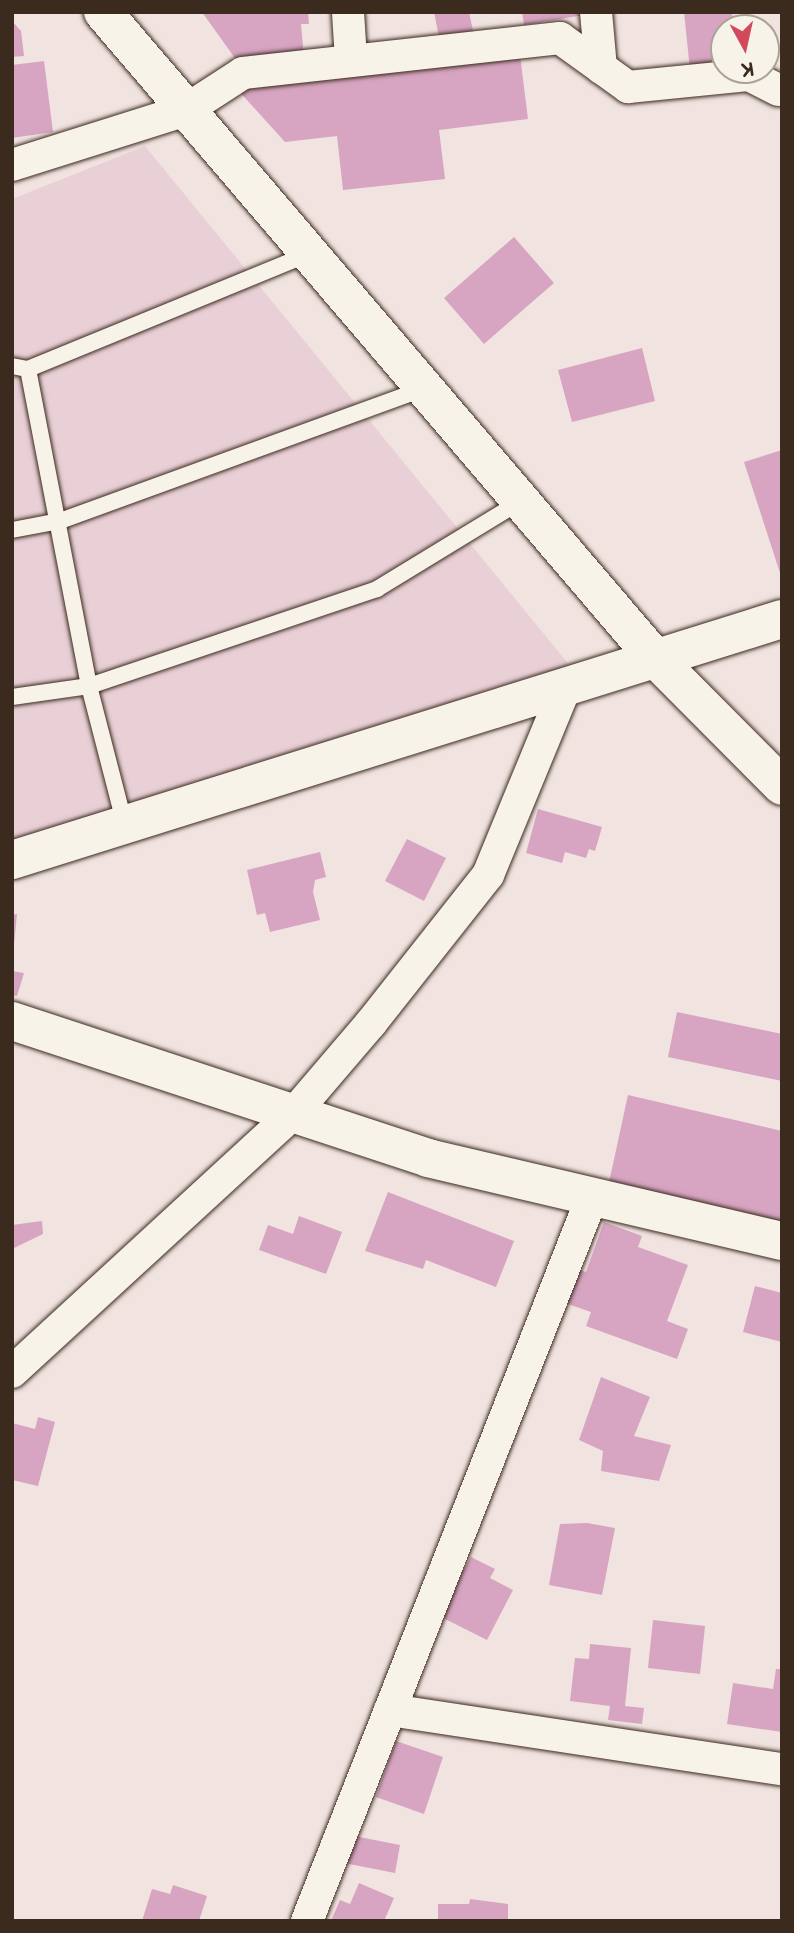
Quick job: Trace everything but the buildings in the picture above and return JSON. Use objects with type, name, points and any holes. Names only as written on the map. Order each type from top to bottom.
[{"type":"street","points":[[103,12],[655,659],[782,786]]},
{"type":"street","points":[[348,12],[351,60]]},
{"type":"street","points":[[596,12],[601,68]]},
{"type":"street","points":[[12,165],[186,110],[243,73],[560,38],[628,87],[749,75],[780,99]]},
{"type":"street","points":[[12,860],[782,619]]},
{"type":"street","points":[[12,1372],[295,1112],[488,875],[536,772],[566,686]]},
{"type":"street","points":[[12,1021],[428,1158],[782,1241]]},
{"type":"street","points":[[307,1921],[592,1197]]},
{"type":"street","points":[[390,1710],[782,1769]]},
{"type":"lane","points":[[125,825],[89,686],[60,521],[20,368],[309,254]]},
{"type":"lane","points":[[12,530],[60,521],[425,388]]},
{"type":"lane","points":[[12,697],[89,686],[377,589],[521,501]]},
{"type":"shaded area","points":[[145,146],[571,667],[12,841],[12,199]]}]
